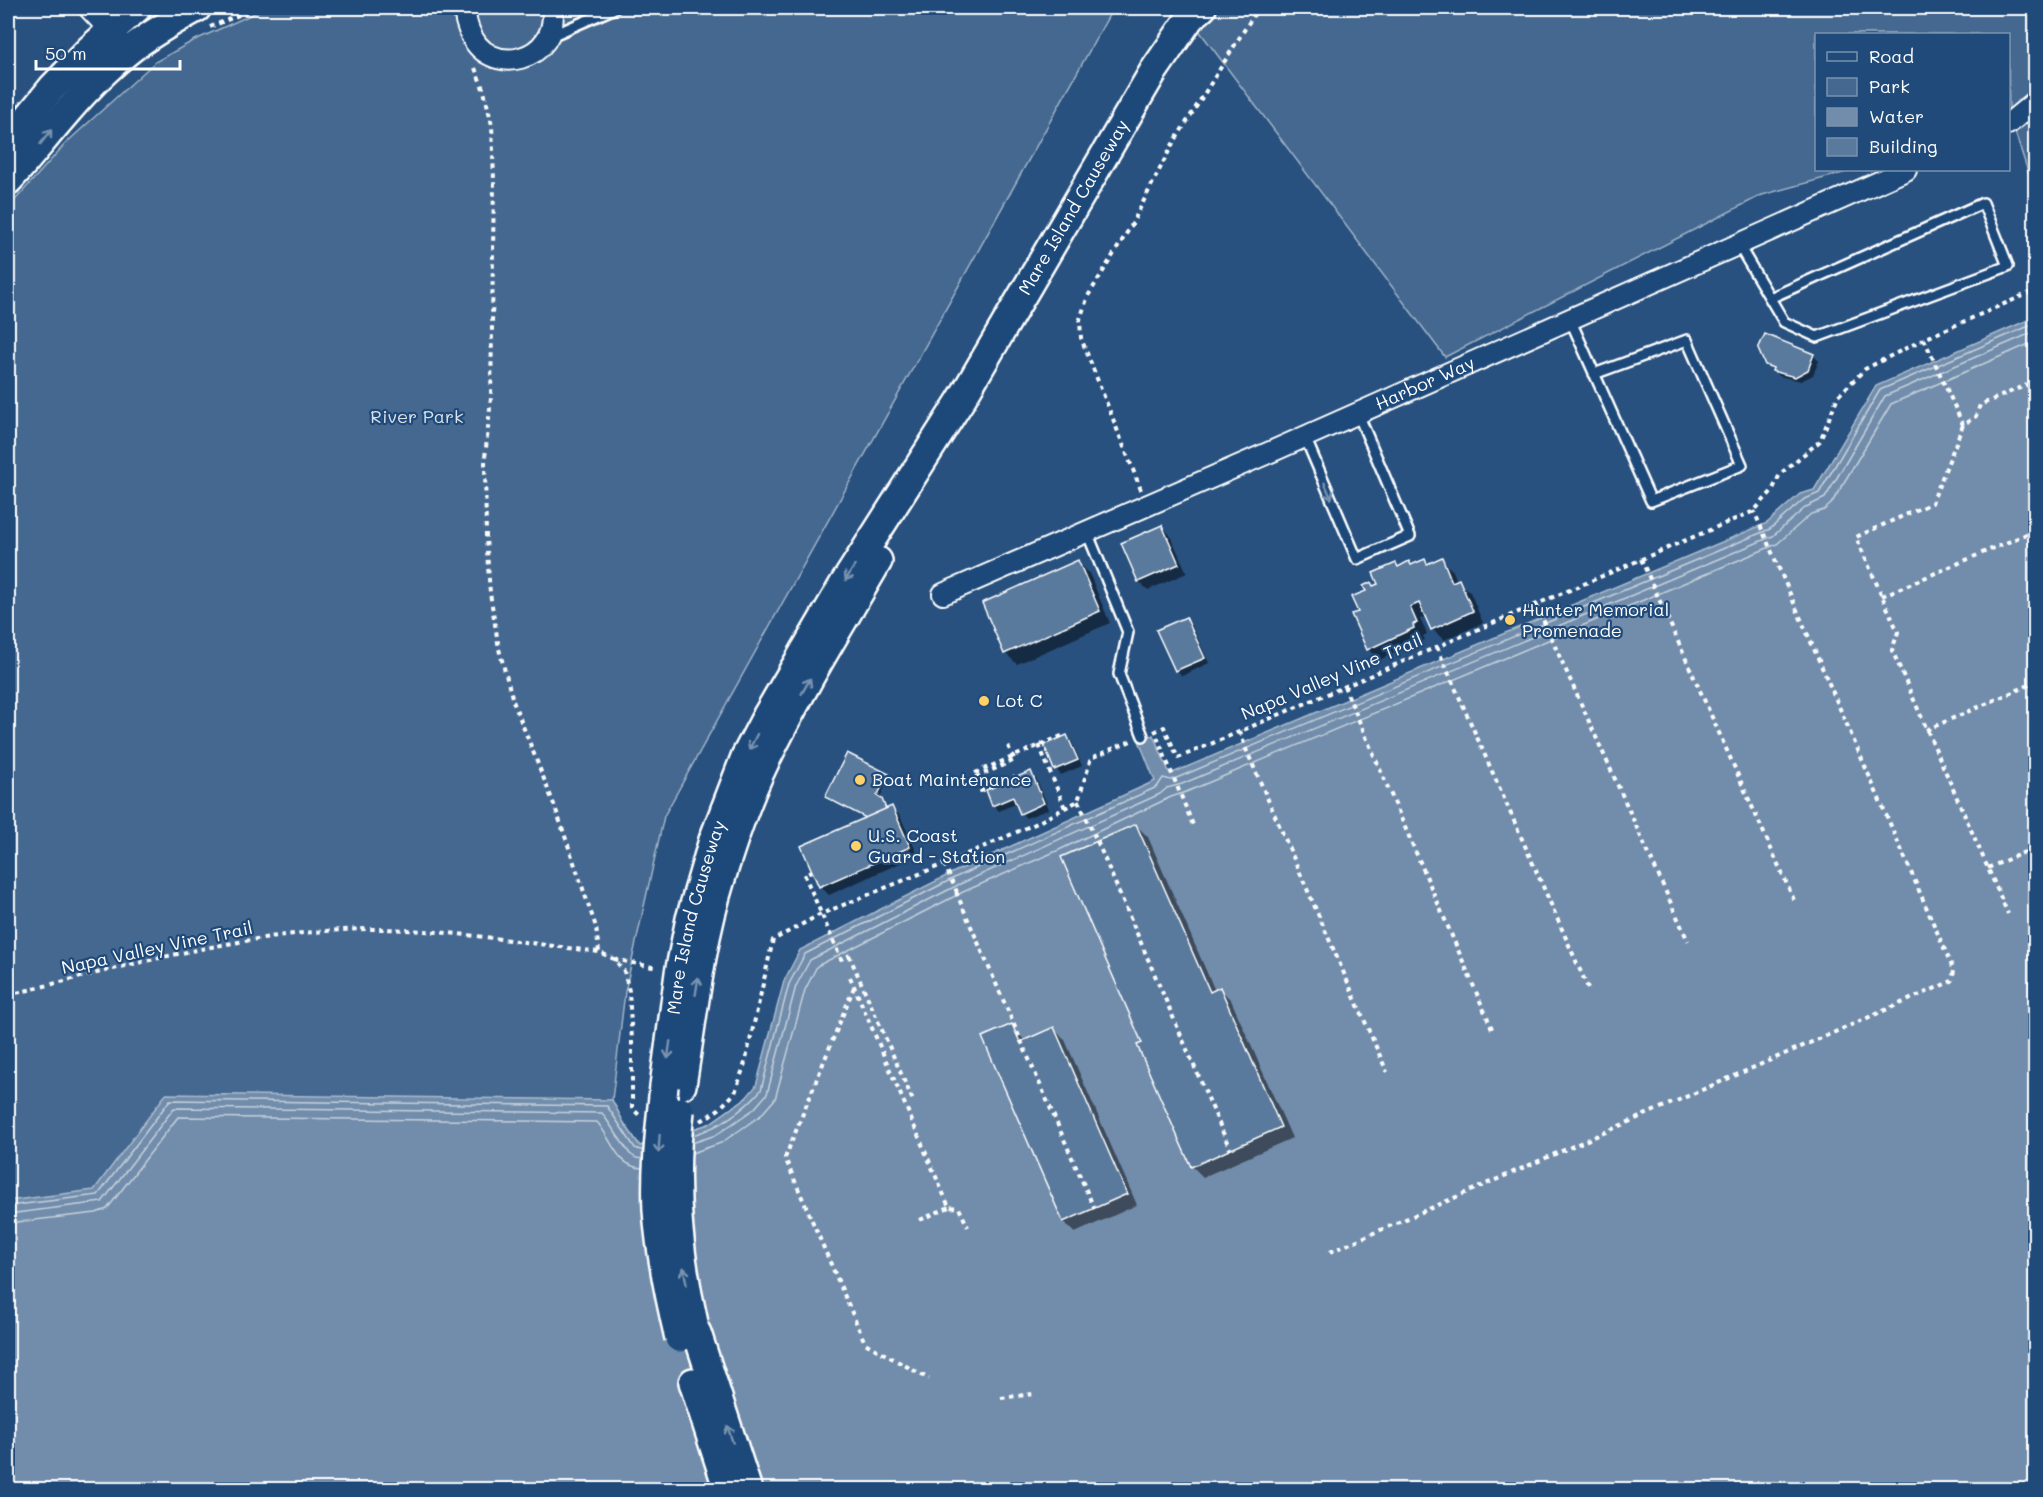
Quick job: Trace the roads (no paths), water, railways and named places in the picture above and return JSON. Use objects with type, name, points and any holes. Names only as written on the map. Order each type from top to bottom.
[{"type":"main road","points":[[8,142],[52,88],[110,30],[137,8]]},
{"type":"main road","name":"Mare Island Causeway","points":[[748,1490],[697,1333],[684,1272],[677,1210],[673,1086],[679,973],[702,875],[728,798],[772,707],[843,585],[961,400],[1143,89],[1195,11]]},
{"type":"main road","points":[[8,181],[80,98],[128,51],[163,26],[202,18]]},
{"type":"main road","name":"Mare Island Causeway","points":[[728,1490],[679,1338],[665,1276],[657,1212],[657,1180],[673,1086],[720,881],[745,809],[763,766],[784,725],[911,505],[961,400]]},
{"type":"street","points":[[89,8],[128,51]]},
{"type":"street","points":[[466,8],[465,21],[473,41],[487,54],[503,60],[523,58],[537,51],[549,37],[554,19],[552,8]]},
{"type":"street","points":[[2010,122],[2036,101]]},
{"type":"street","name":"Harbor Way","points":[[943,594],[1358,414],[1904,171]]},
{"type":"lane","points":[[549,37],[615,8]]},
{"type":"lane","points":[[1738,244],[1784,322],[1817,337],[2008,266],[1983,203],[1770,298]]},
{"type":"lane","points":[[1570,320],[1594,374],[1651,501],[1743,465],[1687,340],[1594,374]]},
{"type":"lane","points":[[1305,437],[1357,559],[1410,537],[1358,414]]},
{"type":"lane","points":[[1087,532],[1128,632],[1119,674],[1143,736]]},
{"type":"water","points":[[2035,317],[2035,1489],[8,1489],[8,1201],[94,1190],[166,1094],[612,1100],[640,1146],[709,1124],[746,1098],[756,1086],[784,981],[800,950],[954,872],[1155,781],[1139,741],[1153,735],[1170,774],[1767,523],[1800,494],[1814,490],[1876,386]]},
{"type":"place","name":"Hunter Memorial Promenade","points":[[1510,620]]},
{"type":"place","name":"Lot C","points":[[984,701]]},
{"type":"place","name":"Boat Maintenance","points":[[860,780]]},
{"type":"place","name":"U.S. Coast Guard - Station","points":[[856,846]]},
{"type":"park label","name":"River Park","points":[[417,417]]}]
